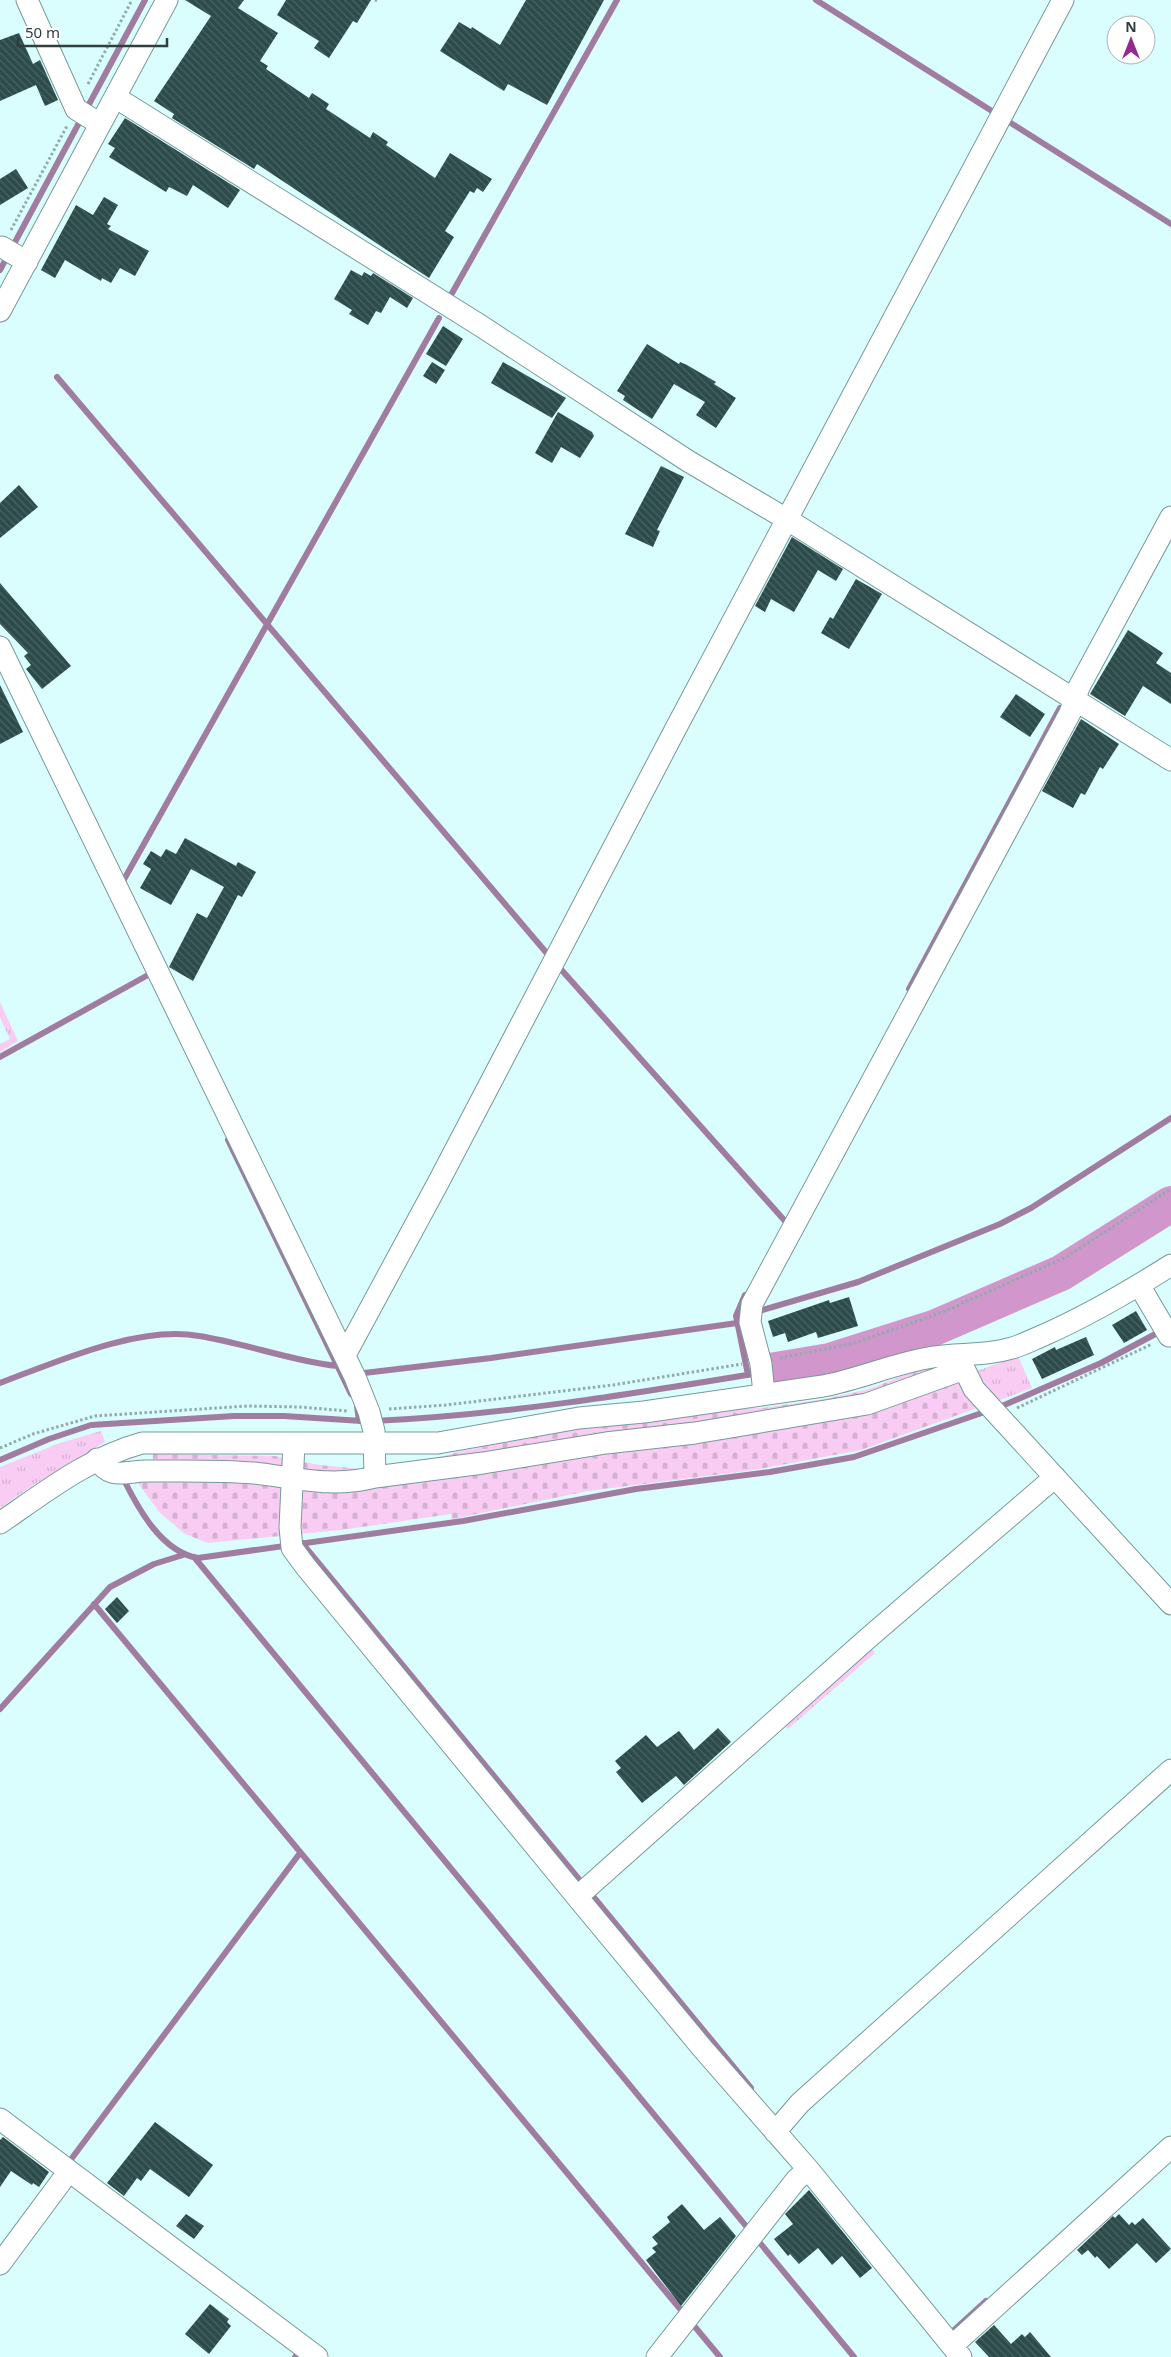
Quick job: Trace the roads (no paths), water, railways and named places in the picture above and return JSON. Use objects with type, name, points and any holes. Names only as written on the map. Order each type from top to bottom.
[{"type":"street","points":[[27,0],[85,114]]},
{"type":"street","points":[[0,310],[13,254],[85,114],[115,97],[167,0]]},
{"type":"street","points":[[345,1355],[555,962],[1063,0]]},
{"type":"street","points":[[115,97],[481,326],[688,461],[788,520],[1171,760]]},
{"type":"street","points":[[757,1373],[750,1314],[759,1291],[1070,714],[1079,687],[1171,517]]},
{"type":"street","points":[[0,646],[345,1355],[368,1422],[375,1477]]},
{"type":"street","points":[[97,1459],[104,1470],[112,1474],[132,1471],[226,1471],[336,1484],[606,1443],[695,1433],[867,1404],[961,1362],[1013,1348],[1067,1325],[1171,1266]]},
{"type":"street","points":[[1139,1285],[1166,1331]]},
{"type":"street","points":[[0,1523],[97,1459],[122,1448],[142,1443],[294,1444],[368,1422],[438,1443],[579,1418],[644,1412],[757,1373],[852,1380],[906,1362],[935,1357],[961,1362]]},
{"type":"street","points":[[961,1362],[974,1388],[1050,1481],[1171,1604]]},
{"type":"street","points":[[294,1444],[292,1542],[306,1567],[583,1891],[780,2126],[808,2169],[958,2345],[1171,2147]]},
{"type":"street","points":[[583,1891],[874,1632],[1050,1481]]},
{"type":"street","points":[[780,2126],[800,2104],[1171,1770]]},
{"type":"street","points":[[0,2119],[317,2357]]},
{"type":"street","points":[[657,2357],[796,2180],[808,2169]]},
{"type":"street","points":[[0,2264],[70,2171]]},
{"type":"waterway","points":[[0,270],[145,0]]},
{"type":"waterway","points":[[451,295],[617,0]]},
{"type":"waterway","points":[[816,0],[1171,224]]},
{"type":"waterway","points":[[122,883],[439,318]]},
{"type":"waterway","points":[[57,377],[550,957],[785,1221]]},
{"type":"waterway","points":[[909,989],[1060,708]]},
{"type":"waterway","points":[[0,1057],[148,975]]},
{"type":"waterway","points":[[756,1312],[858,1282],[1000,1224],[1031,1208],[1171,1118]]},
{"type":"waterway","points":[[228,1140],[351,1394]]},
{"type":"waterway","points":[[770,1371],[830,1361],[934,1328],[1061,1273],[1171,1204]]},
{"type":"waterway","points":[[745,1295],[736,1316],[748,1375]]},
{"type":"waterway","points":[[364,1373],[491,1358],[737,1323]]},
{"type":"waterway","points":[[124,1480],[137,1504],[163,1539],[173,1548],[198,1558],[463,1521],[636,1489],[770,1472],[854,1457],[1002,1406],[1101,1363],[1161,1331]]},
{"type":"waterway","points":[[0,1383],[72,1356],[124,1340],[176,1334],[216,1339],[320,1364],[337,1366]]},
{"type":"waterway","points":[[374,1421],[519,1409],[759,1373]]},
{"type":"waterway","points":[[357,1406],[359,1421]]},
{"type":"waterway","points":[[0,1460],[49,1439],[91,1425],[234,1416],[284,1416],[362,1421]]},
{"type":"waterway","points":[[302,1543],[751,2088]]},
{"type":"waterway","points":[[0,1709],[110,1587],[154,1564],[183,1555]]},
{"type":"waterway","points":[[194,1557],[854,2357]]},
{"type":"waterway","points":[[94,1604],[720,2357]]},
{"type":"waterway","points":[[69,2162],[300,1853]]},
{"type":"waterway","points":[[952,2332],[986,2301]]}]
